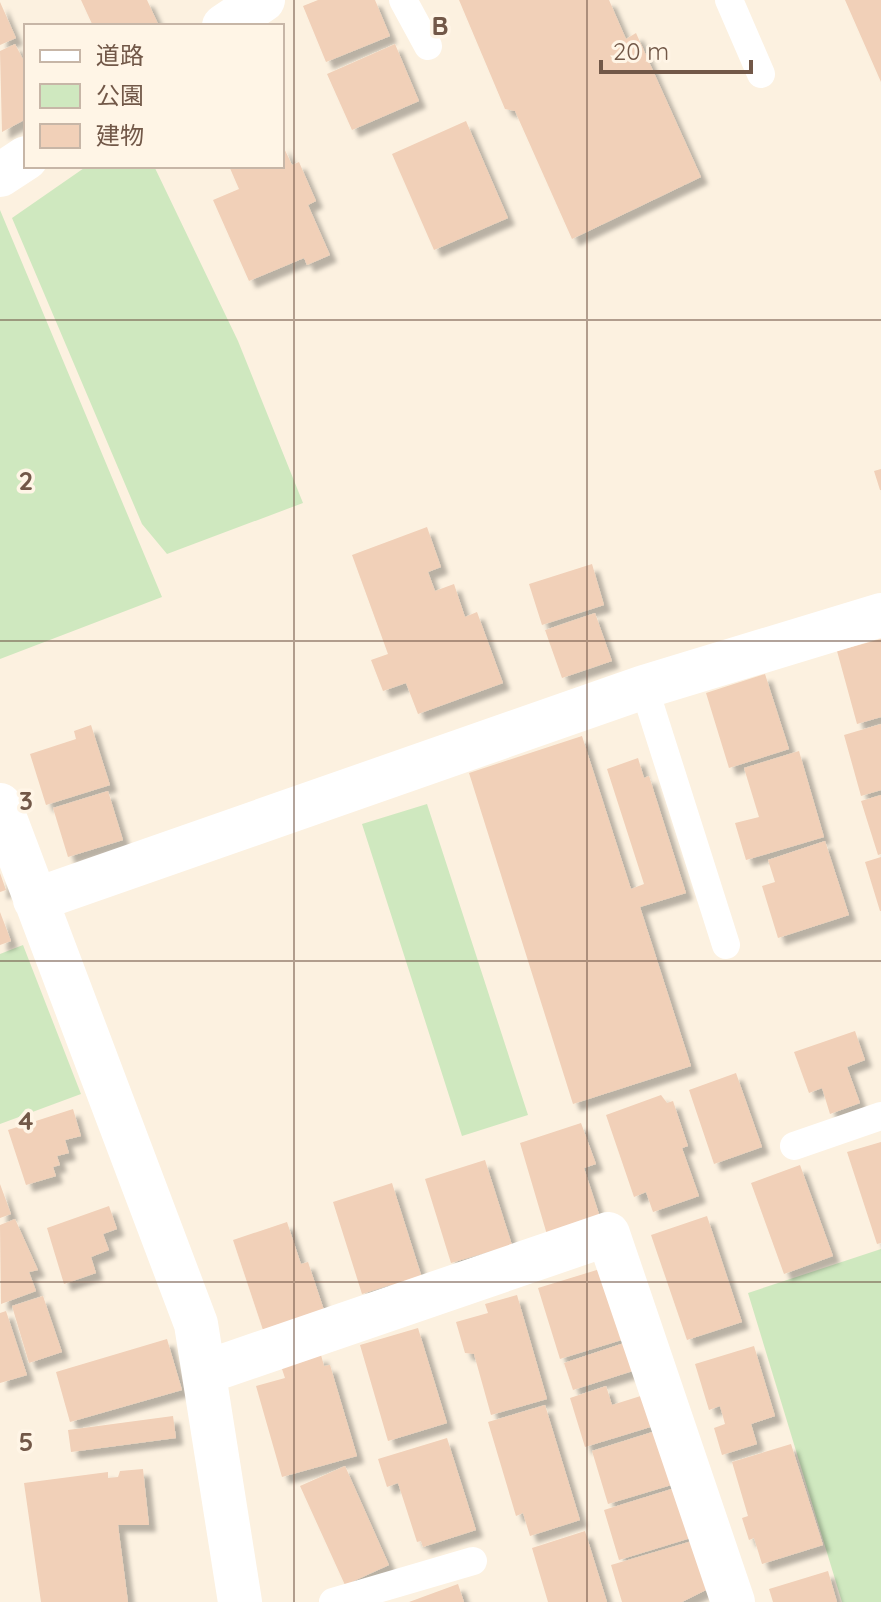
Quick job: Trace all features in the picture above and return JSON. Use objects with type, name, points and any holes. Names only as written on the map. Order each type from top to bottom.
[{"type":"street","points":[[227,24],[263,0]]},
{"type":"street","points":[[0,175],[24,159]]},
{"type":"street","points":[[35,900],[644,687],[881,615]]},
{"type":"street","points":[[0,805],[196,1324],[240,1602]]},
{"type":"street","points":[[206,1372],[608,1234],[733,1602]]},
{"type":"lane","points":[[403,0],[428,46]]},
{"type":"lane","points":[[729,0],[761,74]]},
{"type":"lane","points":[[644,687],[726,945]]},
{"type":"lane","points":[[794,1146],[881,1116]]},
{"type":"lane","points":[[333,1602],[473,1561]]},
{"type":"green space","points":[[84,168],[155,168],[238,341],[303,503],[167,554],[142,524],[12,218]]},
{"type":"green space","points":[[0,210],[162,597],[0,659]]},
{"type":"green space","points":[[427,804],[528,1115],[462,1136],[362,824]]},
{"type":"green space","points":[[23,945],[81,1094],[0,1124],[0,954]]},
{"type":"green space","points":[[881,1249],[881,1602],[842,1602],[748,1293]]},
{"type":"building","points":[[81,0],[147,0],[158,24],[92,24]]},
{"type":"building","points":[[318,0],[375,0],[390,36],[326,62],[303,6]]},
{"type":"building","points":[[459,0],[609,0],[626,39],[636,33],[701,177],[572,239],[515,111],[505,109]]},
{"type":"building","points":[[845,0],[881,0],[881,82]]},
{"type":"building","points":[[0,2],[16,38],[0,45]]},
{"type":"building","points":[[15,44],[24,61],[24,120],[2,132],[0,51]]},
{"type":"building","points":[[395,44],[419,101],[352,130],[327,74]]},
{"type":"building","points":[[466,121],[508,218],[434,250],[392,154]]},
{"type":"building","points":[[284,148],[292,165],[299,162],[316,201],[308,205],[330,255],[307,265],[304,258],[249,281],[213,200],[239,189],[230,168],[284,168]]},
{"type":"building","points":[[881,469],[881,490],[880,490],[874,471]]},
{"type":"building","points":[[427,527],[441,567],[428,572],[435,591],[454,584],[465,617],[477,612],[503,683],[418,714],[406,683],[383,691],[371,660],[388,654],[352,555]]},
{"type":"building","points":[[592,564],[604,605],[542,625],[529,584]]},
{"type":"building","points":[[595,613],[612,661],[562,678],[545,630]]},
{"type":"building","points":[[881,639],[881,717],[857,724],[837,651]]},
{"type":"building","points":[[765,674],[789,749],[729,768],[706,693]]},
{"type":"building","points":[[881,724],[881,790],[861,796],[844,735]]},
{"type":"building","points":[[91,725],[110,785],[46,805],[30,754],[76,739],[74,731]]},
{"type":"building","points":[[582,736],[631,889],[644,884],[607,769],[638,758],[644,778],[649,776],[686,893],[640,907],[691,1066],[573,1104],[469,773]]},
{"type":"building","points":[[799,751],[824,837],[746,860],[735,823],[759,817],[744,768]]},
{"type":"building","points":[[108,791],[123,840],[68,857],[53,808]]},
{"type":"building","points":[[881,795],[881,854],[878,855],[861,801]]},
{"type":"building","points":[[825,841],[849,915],[778,938],[762,886],[775,882],[768,860]]},
{"type":"building","points":[[881,857],[881,911],[880,911],[865,862]]},
{"type":"building","points":[[0,873],[6,890],[0,892]]},
{"type":"building","points":[[0,912],[11,941],[0,945]]},
{"type":"building","points":[[855,1031],[865,1060],[847,1067],[860,1103],[830,1114],[822,1088],[809,1093],[794,1052]]},
{"type":"building","points":[[736,1073],[762,1147],[714,1164],[689,1090]]},
{"type":"building","points":[[661,1095],[667,1103],[673,1101],[688,1146],[682,1148],[699,1196],[653,1212],[646,1192],[634,1197],[606,1115]]},
{"type":"building","points":[[73,1109],[81,1136],[65,1140],[69,1153],[57,1156],[60,1165],[53,1167],[56,1176],[26,1185],[8,1130]]},
{"type":"building","points":[[581,1123],[596,1164],[584,1168],[601,1220],[548,1238],[520,1143]]},
{"type":"building","points":[[881,1142],[881,1243],[877,1244],[847,1152]]},
{"type":"building","points":[[485,1160],[512,1245],[451,1263],[425,1179]]},
{"type":"building","points":[[800,1165],[833,1256],[784,1274],[751,1183]]},
{"type":"building","points":[[392,1183],[423,1281],[392,1291],[390,1285],[362,1294],[333,1202]]},
{"type":"building","points":[[0,1184],[11,1214],[0,1218]]},
{"type":"building","points":[[109,1206],[117,1229],[103,1234],[109,1250],[91,1257],[96,1273],[64,1284],[47,1228]]},
{"type":"building","points":[[707,1216],[742,1322],[687,1340],[651,1235]]},
{"type":"building","points":[[15,1219],[38,1270],[29,1272],[36,1291],[1,1304],[0,1225]]},
{"type":"building","points":[[287,1222],[301,1264],[308,1262],[324,1310],[263,1330],[233,1240]]},
{"type":"building","points":[[600,1269],[628,1338],[560,1359],[538,1288]]},
{"type":"building","points":[[517,1295],[547,1399],[491,1415],[474,1354],[465,1353],[456,1322],[488,1313],[485,1304]]},
{"type":"building","points":[[43,1296],[62,1352],[29,1363],[12,1306]]},
{"type":"building","points":[[6,1311],[27,1375],[0,1383],[0,1313]]},
{"type":"building","points":[[418,1328],[447,1423],[388,1441],[360,1345]]},
{"type":"building","points":[[167,1339],[182,1390],[70,1422],[56,1372]]},
{"type":"building","points":[[630,1341],[639,1369],[573,1390],[564,1363]]},
{"type":"building","points":[[754,1346],[775,1416],[751,1424],[757,1444],[722,1455],[714,1428],[725,1424],[720,1406],[709,1410],[695,1364]]},
{"type":"building","points":[[321,1355],[324,1366],[330,1365],[357,1456],[282,1477],[256,1386],[285,1378],[281,1366]]},
{"type":"building","points":[[606,1386],[612,1405],[647,1394],[657,1425],[585,1447],[570,1398]]},
{"type":"building","points":[[545,1405],[580,1520],[530,1536],[523,1513],[516,1516],[488,1422]]},
{"type":"building","points":[[173,1416],[176,1438],[71,1452],[68,1430]]},
{"type":"building","points":[[662,1429],[678,1483],[608,1504],[592,1451]]},
{"type":"building","points":[[447,1438],[476,1530],[423,1547],[421,1541],[417,1542],[398,1483],[387,1487],[378,1459]]},
{"type":"building","points":[[791,1444],[823,1545],[762,1564],[754,1538],[749,1540],[742,1518],[748,1516],[732,1462]]},
{"type":"building","points":[[345,1466],[389,1565],[345,1585],[300,1486]]},
{"type":"building","points":[[143,1469],[149,1525],[118,1525],[128,1602],[41,1602],[24,1483],[108,1472],[108,1478],[118,1477],[120,1471]]},
{"type":"building","points":[[678,1487],[694,1537],[619,1560],[604,1510]]},
{"type":"building","points":[[585,1531],[607,1602],[548,1602],[532,1548]]},
{"type":"building","points":[[692,1541],[706,1590],[682,1602],[622,1602],[611,1565]]},
{"type":"building","points":[[828,1571],[837,1602],[773,1602],[769,1589]]},
{"type":"building","points":[[458,1584],[464,1602],[409,1602]]}]
